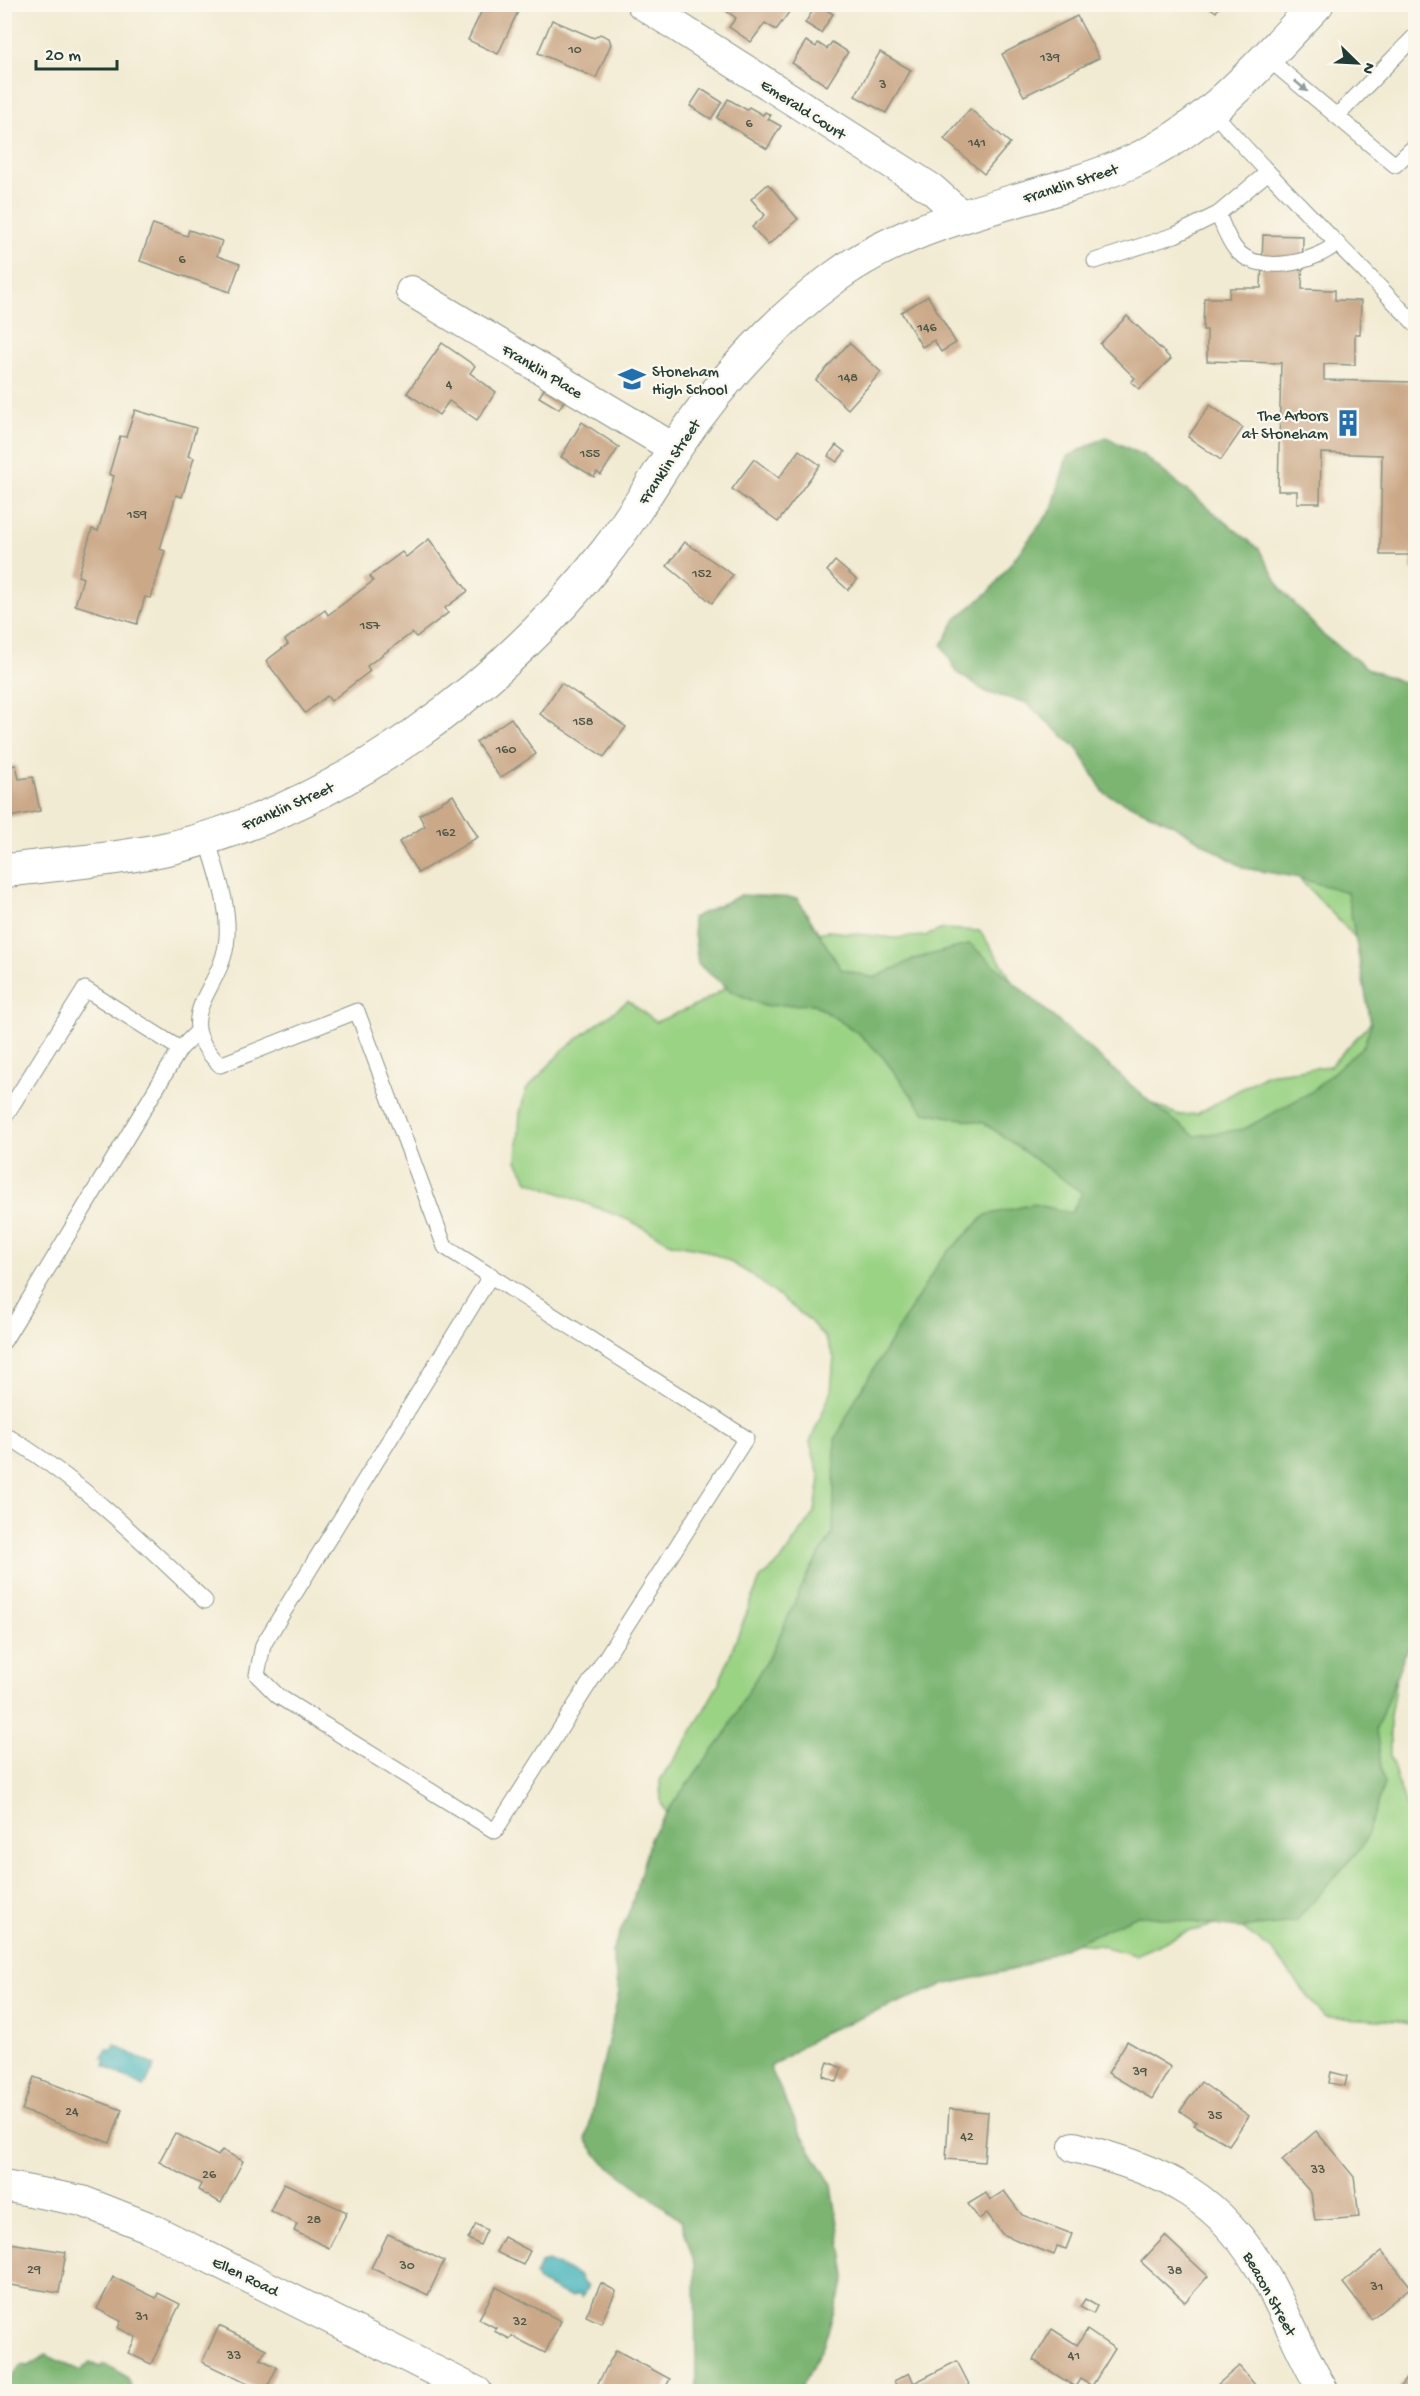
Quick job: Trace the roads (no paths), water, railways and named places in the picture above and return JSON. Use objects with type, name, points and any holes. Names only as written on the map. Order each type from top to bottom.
[{"type":"main road","name":"Franklin Street","points":[[4,871],[125,856],[207,838],[284,810],[325,790],[394,747],[499,667],[554,612],[608,550],[675,449],[737,367],[792,312],[817,291],[847,269],[901,240],[962,216],[1080,180],[1132,161],[1174,138],[1212,111],[1317,4]]},
{"type":"street","name":"Emerald Court","points":[[642,4],[932,189],[962,216]]},
{"type":"street","name":"Franklin Place","points":[[411,291],[675,449]]},
{"type":"street","name":"Beacon Street","points":[[1074,2147],[1132,2163],[1163,2176],[1197,2196],[1218,2215],[1257,2262],[1324,2391]]},
{"type":"street","name":"Ellen Road","points":[[4,2186],[81,2201],[148,2227],[477,2391]]},
{"type":"lane","points":[[1337,116],[1416,35]]},
{"type":"lane","points":[[1266,57],[1395,165],[1416,145]]},
{"type":"lane","points":[[1212,111],[1267,173],[1416,326]]},
{"type":"lane","points":[[1095,261],[1175,235],[1218,214],[1267,173]]},
{"type":"lane","points":[[1218,214],[1236,250],[1257,261],[1297,264],[1321,255],[1337,243]]},
{"type":"lane","points":[[207,838],[228,909],[227,940],[219,971],[199,1006],[197,1032],[204,1050],[220,1065],[357,1011],[445,1247],[491,1275],[746,1438],[495,1831],[278,1696],[257,1675],[263,1645],[491,1275]]},
{"type":"lane","points":[[4,1118],[85,988],[180,1049]]},
{"type":"lane","points":[[4,1341],[180,1049],[197,1032]]},
{"type":"lane","points":[[4,1434],[28,1448],[105,1507],[205,1601]]},
{"type":"water","points":[[115,2045],[155,2066],[144,2087],[104,2066],[106,2061],[102,2058],[107,2049],[112,2051]]},
{"type":"water","points":[[548,2261],[580,2276],[583,2283],[588,2286],[582,2297],[578,2294],[570,2297],[538,2282],[535,2275],[541,2263]]},
{"type":"place","name":"Stoneham High School","points":[[632,379]]},
{"type":"place","name":"The Arbors at Stoneham","points":[[1348,423]]}]
